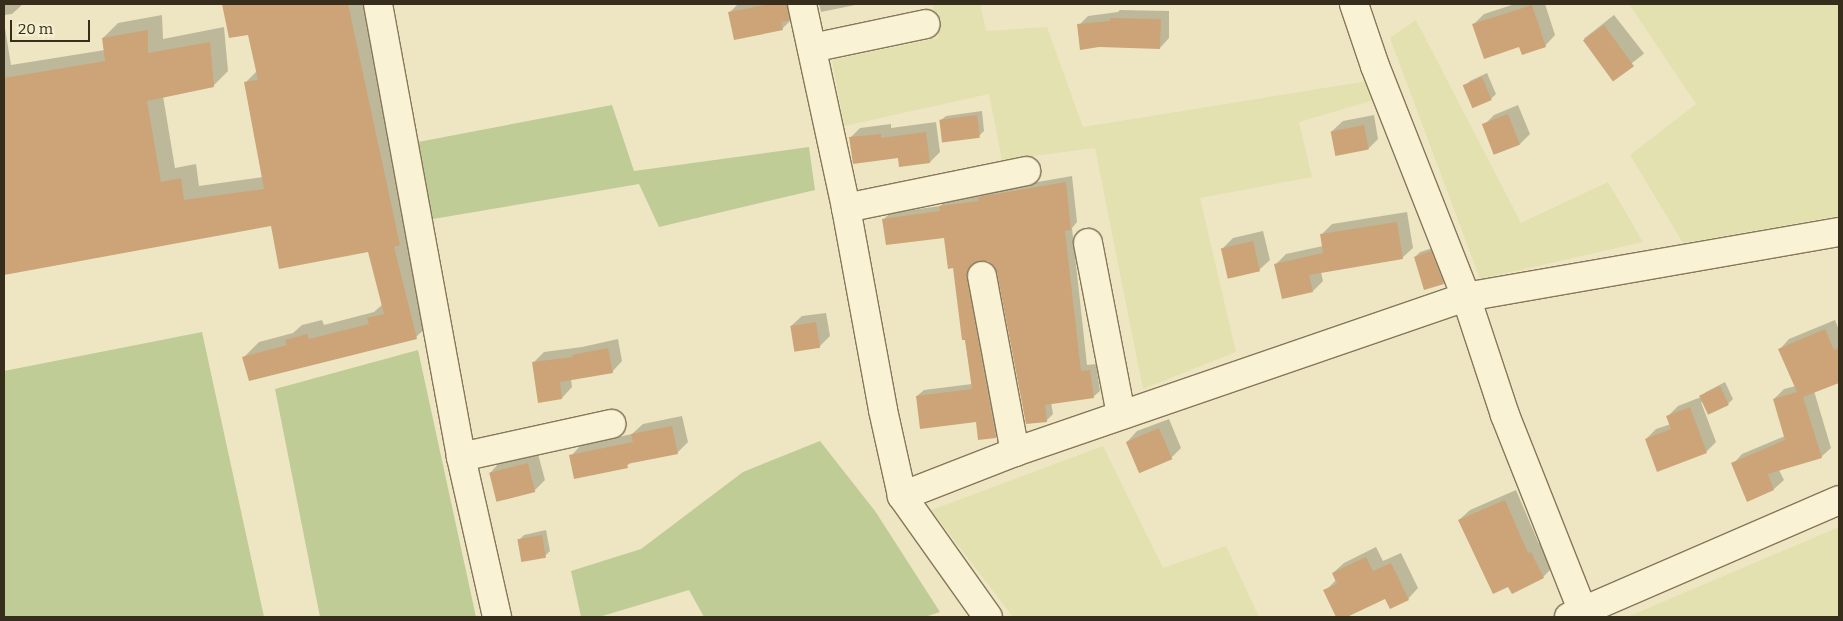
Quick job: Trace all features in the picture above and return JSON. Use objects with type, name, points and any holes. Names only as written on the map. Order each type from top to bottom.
[{"type":"street","points":[[378,4],[462,457],[497,617]]},
{"type":"street","points":[[802,4],[846,208],[883,410],[902,496],[988,617]]},
{"type":"street","points":[[1354,4],[1375,66],[1466,297],[1505,415],[1579,615],[1839,500]]},
{"type":"street","points":[[812,48],[926,24]]},
{"type":"street","points":[[846,208],[1026,171]]},
{"type":"street","points":[[902,496],[1015,452],[1466,297],[1839,232]]},
{"type":"street","points":[[1088,243],[1121,415]]},
{"type":"street","points":[[982,276],[1015,452]]},
{"type":"street","points":[[462,457],[611,424]]},
{"type":"shaded area","points":[[933,4],[980,4],[986,31],[1047,27],[1083,127],[1368,81],[1377,99],[1299,122],[1312,177],[1200,198],[1236,352],[1143,389],[1095,148],[1002,160],[989,94],[844,126],[832,60],[938,38]]},
{"type":"shaded area","points":[[1629,4],[1839,4],[1839,216],[1683,243],[1630,155],[1696,104]]},
{"type":"shaded area","points":[[1416,20],[1521,223],[1608,182],[1643,242],[1480,279],[1390,38]]},
{"type":"shaded area","points":[[1103,446],[1163,568],[1226,546],[1259,617],[1013,617],[931,510]]},
{"type":"shaded area","points":[[1839,527],[1839,617],[1627,617]]},
{"type":"green space","points":[[612,105],[634,171],[809,147],[815,190],[659,227],[639,184],[427,220],[413,143]]},
{"type":"green space","points":[[202,332],[264,617],[4,617],[4,371]]},
{"type":"green space","points":[[418,350],[476,617],[320,617],[275,389]]},
{"type":"green space","points":[[820,441],[875,511],[940,612],[925,617],[704,617],[689,590],[599,617],[581,617],[571,571],[641,549],[743,472]]},
{"type":"building","points":[[222,4],[348,4],[400,245],[394,247],[417,339],[249,381],[242,357],[287,345],[285,340],[307,334],[309,339],[369,324],[367,318],[384,314],[368,252],[279,269],[271,226],[4,275],[4,78],[105,61],[102,38],[148,30],[148,53],[210,42],[214,87],[147,101],[161,182],[181,178],[184,200],[264,189],[244,82],[258,80],[248,35],[229,38]]},
{"type":"building","points":[[771,4],[787,4],[790,20],[781,22],[783,30],[734,40],[728,12]]},
{"type":"building","points":[[1532,5],[1546,47],[1522,55],[1519,47],[1484,59],[1472,24]]},
{"type":"building","points":[[1110,18],[1161,19],[1160,49],[1099,47],[1080,50],[1077,24],[1110,21]]},
{"type":"building","points":[[1604,25],[1634,66],[1613,82],[1583,40]]},
{"type":"building","points":[[1482,77],[1492,100],[1472,108],[1463,85]]},
{"type":"building","points":[[1508,114],[1520,145],[1494,155],[1482,124]]},
{"type":"building","points":[[977,115],[980,138],[942,142],[939,120]]},
{"type":"building","points":[[1364,125],[1369,150],[1335,156],[1331,131]]},
{"type":"building","points":[[926,132],[930,163],[899,167],[898,158],[853,164],[849,137],[881,134],[881,138]]},
{"type":"building","points":[[1066,182],[1071,230],[1065,231],[1081,371],[1090,370],[1094,398],[1045,405],[1047,422],[1026,424],[997,273],[994,266],[988,261],[980,261],[972,264],[967,271],[967,279],[996,438],[978,440],[976,422],[920,429],[916,396],[972,389],[965,340],[962,340],[953,268],[948,269],[944,238],[886,245],[882,219],[940,211],[939,206],[979,201],[978,197]]},
{"type":"building","points":[[1397,222],[1403,259],[1309,275],[1313,292],[1282,299],[1274,264],[1323,253],[1320,234]]},
{"type":"building","points":[[1253,241],[1260,271],[1228,279],[1221,248]]},
{"type":"building","points":[[1431,251],[1444,284],[1424,290],[1414,257]]},
{"type":"building","points":[[816,322],[820,348],[794,352],[790,326]]},
{"type":"building","points":[[1825,329],[1834,350],[1839,348],[1839,383],[1803,397],[1822,458],[1768,474],[1774,490],[1747,502],[1731,463],[1785,440],[1773,399],[1797,392],[1778,349]]},
{"type":"building","points":[[608,348],[613,373],[560,382],[562,399],[538,403],[532,362],[573,357],[572,355]]},
{"type":"building","points":[[1720,386],[1729,405],[1708,415],[1699,396]]},
{"type":"building","points":[[1690,407],[1707,453],[1657,472],[1645,439],[1671,429],[1666,416]]},
{"type":"building","points":[[672,426],[678,454],[627,464],[628,468],[574,479],[569,455],[633,442],[631,434]]},
{"type":"building","points":[[1159,428],[1172,459],[1139,473],[1126,442]]},
{"type":"building","points":[[528,463],[535,492],[496,502],[489,473]]},
{"type":"building","points":[[1505,500],[1528,553],[1531,552],[1544,578],[1512,594],[1508,587],[1493,594],[1458,520]]},
{"type":"building","points":[[542,535],[546,558],[521,562],[517,539]]},
{"type":"building","points":[[1366,557],[1373,571],[1391,563],[1409,600],[1390,609],[1385,599],[1347,617],[1336,617],[1323,590],[1337,584],[1332,573]]}]
